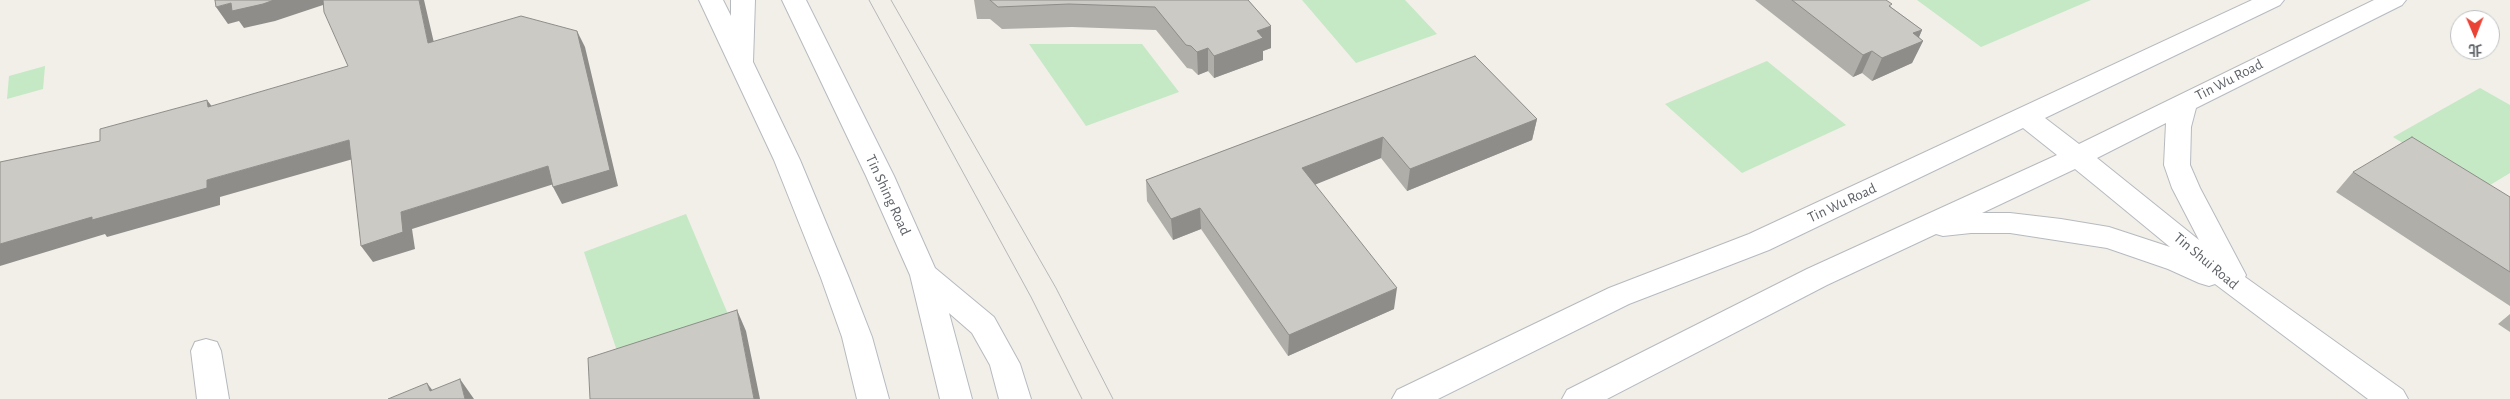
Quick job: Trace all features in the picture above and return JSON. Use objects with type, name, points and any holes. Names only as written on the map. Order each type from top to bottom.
[{"type":"main road","points":[[711,0],[787,160],[835,278],[857,337],[873,399]]},
{"type":"main road","points":[[742,66],[743,0]]},
{"type":"main road","name":"Tin Shing Road","points":[[794,0],[880,176],[924,275],[956,399]]},
{"type":"main road","name":"Tin Wu Road","points":[[1408,399],[1619,296],[1759,242],[2272,0]]},
{"type":"main road","name":"Tin Wu Road","points":[[1578,399],[1817,277],[2077,157],[2394,0]]},
{"type":"main road","points":[[2185,102],[2178,127],[2177,165],[2194,205],[2240,290]]},
{"type":"main road","name":"Tin Shui Road","points":[[2025,116],[2240,290],[2392,399]]},
{"type":"main road","points":[[1923,228],[1971,223],[2010,223],[2061,229],[2109,238],[2178,261],[2240,290]]},
{"type":"main road","points":[[924,275],[983,325],[1005,364],[1014,399]]},
{"type":"main road","points":[[206,351],[213,399]]},
{"type":"green space","points":[[1302,0],[1405,0],[1437,34],[1356,63]]},
{"type":"green space","points":[[1917,0],[2091,0],[1981,47]]},
{"type":"green space","points":[[1029,44],[1142,44],[1179,92],[1086,126]]},
{"type":"green space","points":[[1767,61],[1846,125],[1742,173],[1665,104]]},
{"type":"green space","points":[[45,66],[43,89],[7,99],[9,76]]},
{"type":"green space","points":[[2480,88],[2510,105],[2510,173],[2480,191],[2393,137]]},
{"type":"green space","points":[[686,214],[730,319],[621,363],[584,252]]},
{"type":"building","points":[[215,0],[274,0],[232,11],[231,3],[216,7]]},
{"type":"building","points":[[323,0],[419,0],[428,43],[521,16],[577,31],[610,170],[553,187],[548,166],[401,212],[403,232],[361,246],[349,140],[207,180],[207,188],[92,220],[92,217],[0,244],[0,162],[100,141],[100,129],[207,100],[208,107],[348,66],[324,12]]},
{"type":"building","points":[[990,0],[1248,0],[1271,26],[1257,31],[1263,38],[1214,56],[1208,48],[1197,52],[1191,46],[1186,45],[1155,7],[1069,4],[998,7]]},
{"type":"building","points":[[1792,0],[1886,0],[1892,4],[1889,6],[1922,30],[1913,33],[1923,41],[1882,58],[1872,51],[1863,55]]},
{"type":"building","points":[[1475,56],[1537,119],[1410,169],[1383,137],[1302,168],[1397,288],[1289,335],[1200,208],[1171,219],[1146,180]]},
{"type":"building","points":[[2412,137],[2510,197],[2510,272],[2353,172]]},
{"type":"building","points":[[737,310],[754,399],[590,399],[588,358]]},
{"type":"building","points":[[460,379],[465,399],[388,399],[427,383],[430,391]]},
{"type":"tram line","points":[[869,0],[1031,297],[1082,399]]},
{"type":"tram line","points":[[891,0],[1056,288],[1113,399]]}]
